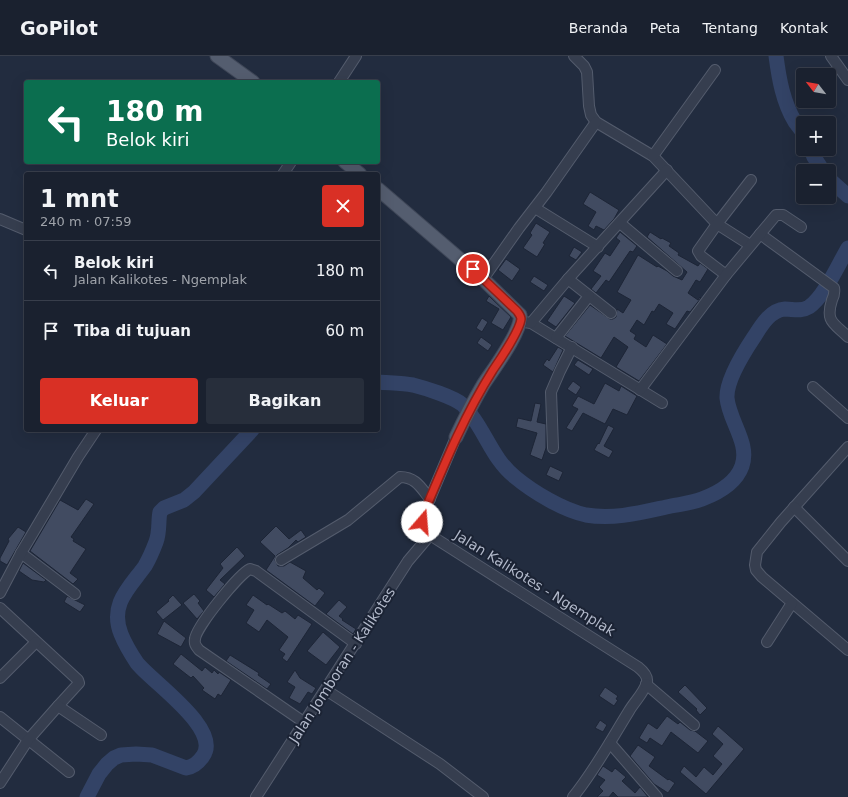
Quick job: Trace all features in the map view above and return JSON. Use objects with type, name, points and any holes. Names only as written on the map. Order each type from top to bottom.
[{"type":"main road","points":[[217,56],[249,80]]},
{"type":"main road","points":[[348,164],[358,172]]},
{"type":"main road","points":[[380,191],[483,278],[517,311],[526,322],[506,351],[469,411],[456,437]]},
{"type":"street","points":[[340,80],[356,56]]},
{"type":"street","points":[[574,56],[584,66],[587,72],[589,106],[591,115],[596,122],[653,156],[717,224],[750,245]]},
{"type":"street","points":[[831,56],[848,80]]},
{"type":"street","points":[[653,156],[715,70]]},
{"type":"street","points":[[483,278],[596,122]]},
{"type":"street","points":[[662,403],[572,347],[526,322],[620,224],[667,170]]},
{"type":"street","points":[[726,275],[701,256],[698,253],[699,249],[751,180]]},
{"type":"street","points":[[535,208],[598,247]]},
{"type":"street","points":[[640,390],[726,275],[776,215],[780,214],[786,216],[801,227]]},
{"type":"street","points":[[0,219],[24,229]]},
{"type":"street","points":[[620,224],[677,271]]},
{"type":"street","points":[[760,234],[834,288],[835,292],[830,308],[830,318],[848,337]]},
{"type":"street","points":[[568,279],[611,313]]},
{"type":"street","points":[[556,338],[589,296]]},
{"type":"street","points":[[553,448],[551,392],[572,347]]},
{"type":"street","points":[[813,387],[848,418]]},
{"type":"street","points":[[0,593],[21,553],[78,457],[95,432]]},
{"type":"street","points":[[430,535],[424,530],[422,522],[423,515],[456,437]]},
{"type":"street","points":[[848,447],[771,533],[757,552],[755,560],[755,565],[759,574],[848,650]]},
{"type":"street","points":[[281,560],[348,520],[400,477],[410,478],[418,483],[430,499]]},
{"type":"street","points":[[794,507],[848,562]]},
{"type":"street","name":"Jalan Jomboran - Kalikotes","points":[[256,797],[356,644],[408,561],[430,535]]},
{"type":"street","name":"Jalan Kalikotes - Ngemplak","points":[[430,535],[638,667],[646,676],[646,684]]},
{"type":"street","points":[[21,553],[75,594]]},
{"type":"street","points":[[305,723],[199,650],[194,640],[203,622],[239,578],[250,569],[256,571],[356,644]]},
{"type":"street","points":[[767,642],[792,603]]},
{"type":"street","points":[[0,608],[79,683],[28,740],[0,783]]},
{"type":"street","points":[[0,678],[36,642]]},
{"type":"street","points":[[573,797],[588,778],[646,684],[694,725]]},
{"type":"street","points":[[326,690],[440,764],[483,797]]},
{"type":"street","points":[[58,706],[101,735]]},
{"type":"street","points":[[0,717],[68,772]]},
{"type":"street","points":[[610,743],[657,797]]},
{"type":"building","points":[[590,192],[619,210],[614,219],[604,230],[596,226],[594,230],[588,226],[596,212],[583,204]]},
{"type":"building","points":[[536,223],[550,232],[537,257],[523,248],[532,235],[530,233]]},
{"type":"building","points":[[620,232],[637,246],[633,252],[630,251],[609,282],[606,280],[596,293],[591,289],[601,276],[593,271],[605,253],[610,256],[620,241],[616,238]]},
{"type":"building","points":[[650,232],[671,243],[669,246],[679,253],[678,255],[698,266],[700,263],[708,269],[700,282],[696,280],[688,293],[698,300],[700,297],[701,298],[690,312],[687,311],[675,329],[666,324],[673,313],[659,304],[654,312],[652,311],[644,325],[637,320],[630,331],[636,335],[634,339],[646,347],[653,335],[667,344],[639,381],[616,367],[628,347],[614,337],[601,358],[565,336],[590,305],[610,319],[616,317],[617,309],[623,313],[631,300],[617,292],[638,255],[682,280],[687,272],[647,237]]},
{"type":"building","points":[[574,247],[582,252],[576,260],[569,256]]},
{"type":"building","points":[[506,259],[520,269],[512,281],[498,270]]},
{"type":"building","points":[[534,276],[548,285],[544,291],[530,282]]},
{"type":"building","points":[[489,296],[511,317],[503,330],[491,323],[499,309],[486,301]]},
{"type":"building","points":[[564,296],[575,303],[556,327],[547,321]]},
{"type":"building","points":[[482,318],[488,322],[482,332],[476,328]]},
{"type":"building","points":[[481,337],[492,345],[488,351],[477,343]]},
{"type":"building","points":[[558,347],[563,350],[553,372],[543,365],[547,359],[549,361]]},
{"type":"building","points":[[578,360],[593,369],[589,375],[574,365]]},
{"type":"building","points":[[573,381],[581,387],[576,395],[567,389]]},
{"type":"building","points":[[605,383],[619,391],[621,386],[637,396],[627,415],[613,409],[605,424],[583,413],[572,431],[566,428],[578,409],[572,406],[578,396],[594,404]]},
{"type":"building","points":[[535,403],[541,404],[537,422],[546,424],[546,448],[542,460],[530,455],[537,433],[516,427],[518,418],[531,421]]},
{"type":"building","points":[[608,425],[614,428],[604,446],[613,451],[609,458],[594,450],[598,443],[599,444]]},
{"type":"building","points":[[550,466],[563,472],[559,481],[546,475]]},
{"type":"building","points":[[86,499],[94,504],[71,537],[74,539],[73,541],[86,549],[70,573],[78,579],[73,584],[30,551],[60,500],[78,510]]},
{"type":"building","points":[[276,526],[289,539],[301,530],[306,537],[298,542],[296,540],[288,548],[277,555],[275,560],[278,566],[284,566],[290,562],[306,571],[303,578],[317,590],[319,588],[325,593],[315,606],[266,570],[275,556],[260,542]]},
{"type":"building","points":[[18,527],[26,532],[7,565],[0,561],[0,558],[9,541],[8,539]]},
{"type":"building","points":[[237,547],[245,556],[220,580],[225,584],[214,597],[206,590],[223,568],[220,564]]},
{"type":"building","points":[[23,563],[46,580],[44,582],[32,580],[19,571]]},
{"type":"building","points":[[194,594],[200,601],[198,603],[204,611],[197,619],[183,603]]},
{"type":"building","points":[[173,595],[182,605],[163,620],[156,612],[169,601],[168,600]]},
{"type":"building","points":[[253,595],[282,613],[285,611],[295,619],[298,615],[312,624],[287,662],[282,658],[285,654],[279,650],[288,637],[267,620],[259,632],[246,623],[254,610],[246,605]]},
{"type":"building","points":[[67,596],[85,605],[80,612],[64,602]]},
{"type":"building","points":[[339,600],[347,607],[339,616],[343,619],[342,620],[356,629],[353,634],[326,614]]},
{"type":"building","points":[[164,621],[186,638],[181,647],[157,634]]},
{"type":"building","points":[[323,632],[340,647],[326,665],[307,651]]},
{"type":"building","points":[[181,654],[202,671],[205,667],[212,673],[214,670],[218,674],[219,672],[231,680],[221,696],[218,694],[215,699],[202,690],[204,688],[193,676],[191,678],[173,664]]},
{"type":"building","points":[[230,655],[259,673],[258,675],[271,684],[267,689],[226,661]]},
{"type":"building","points":[[295,670],[300,678],[316,688],[312,694],[308,692],[300,704],[289,698],[295,687],[287,682]]},
{"type":"building","points":[[685,685],[707,708],[700,715],[696,710],[697,709],[678,692]]},
{"type":"building","points":[[605,687],[618,696],[616,699],[618,700],[614,706],[599,696]]},
{"type":"building","points":[[667,716],[678,724],[680,722],[690,730],[695,731],[708,741],[698,753],[671,732],[662,746],[650,738],[647,743],[639,738],[648,723],[657,729]]},
{"type":"building","points":[[600,720],[607,725],[603,732],[595,728]]},
{"type":"building","points":[[718,726],[744,749],[706,794],[680,772],[684,766],[696,777],[704,767],[713,775],[722,764],[713,756],[723,744],[712,734]]},
{"type":"building","points":[[638,745],[655,757],[649,766],[668,780],[669,779],[675,783],[668,793],[654,784],[630,756]]},
{"type":"building","points":[[603,766],[612,772],[615,768],[626,777],[622,781],[635,793],[640,787],[648,797],[618,797],[613,792],[609,797],[597,797],[603,791],[599,787],[605,780],[597,775]]},
{"type":"waterway","points":[[776,56],[780,82],[787,106],[796,123]]},
{"type":"waterway","points":[[814,156],[818,164]]},
{"type":"waterway","points":[[836,185],[848,196]]},
{"type":"waterway","points":[[380,382],[400,383],[425,388],[459,402],[472,415],[497,457],[508,471],[522,483],[539,494],[558,505],[577,513],[608,517],[639,513],[694,502],[714,494],[726,487],[739,472],[742,466],[744,457],[743,449],[731,415],[727,391],[732,375],[745,350],[770,315],[785,309],[803,309],[809,307],[815,302],[835,272],[848,248]]},
{"type":"waterway","points":[[87,797],[99,774],[107,764],[114,758],[121,755],[152,755],[186,768],[196,764],[203,756],[206,745],[203,733],[194,720],[183,706],[137,663],[128,649],[118,623],[119,605],[128,589],[145,566],[154,548],[158,534],[160,512],[164,508],[184,500],[194,492],[250,432]]},
{"type":"route","points":[[422,522],[423,515],[456,437],[476,398],[506,351],[521,318],[517,311],[473,269]]}]
